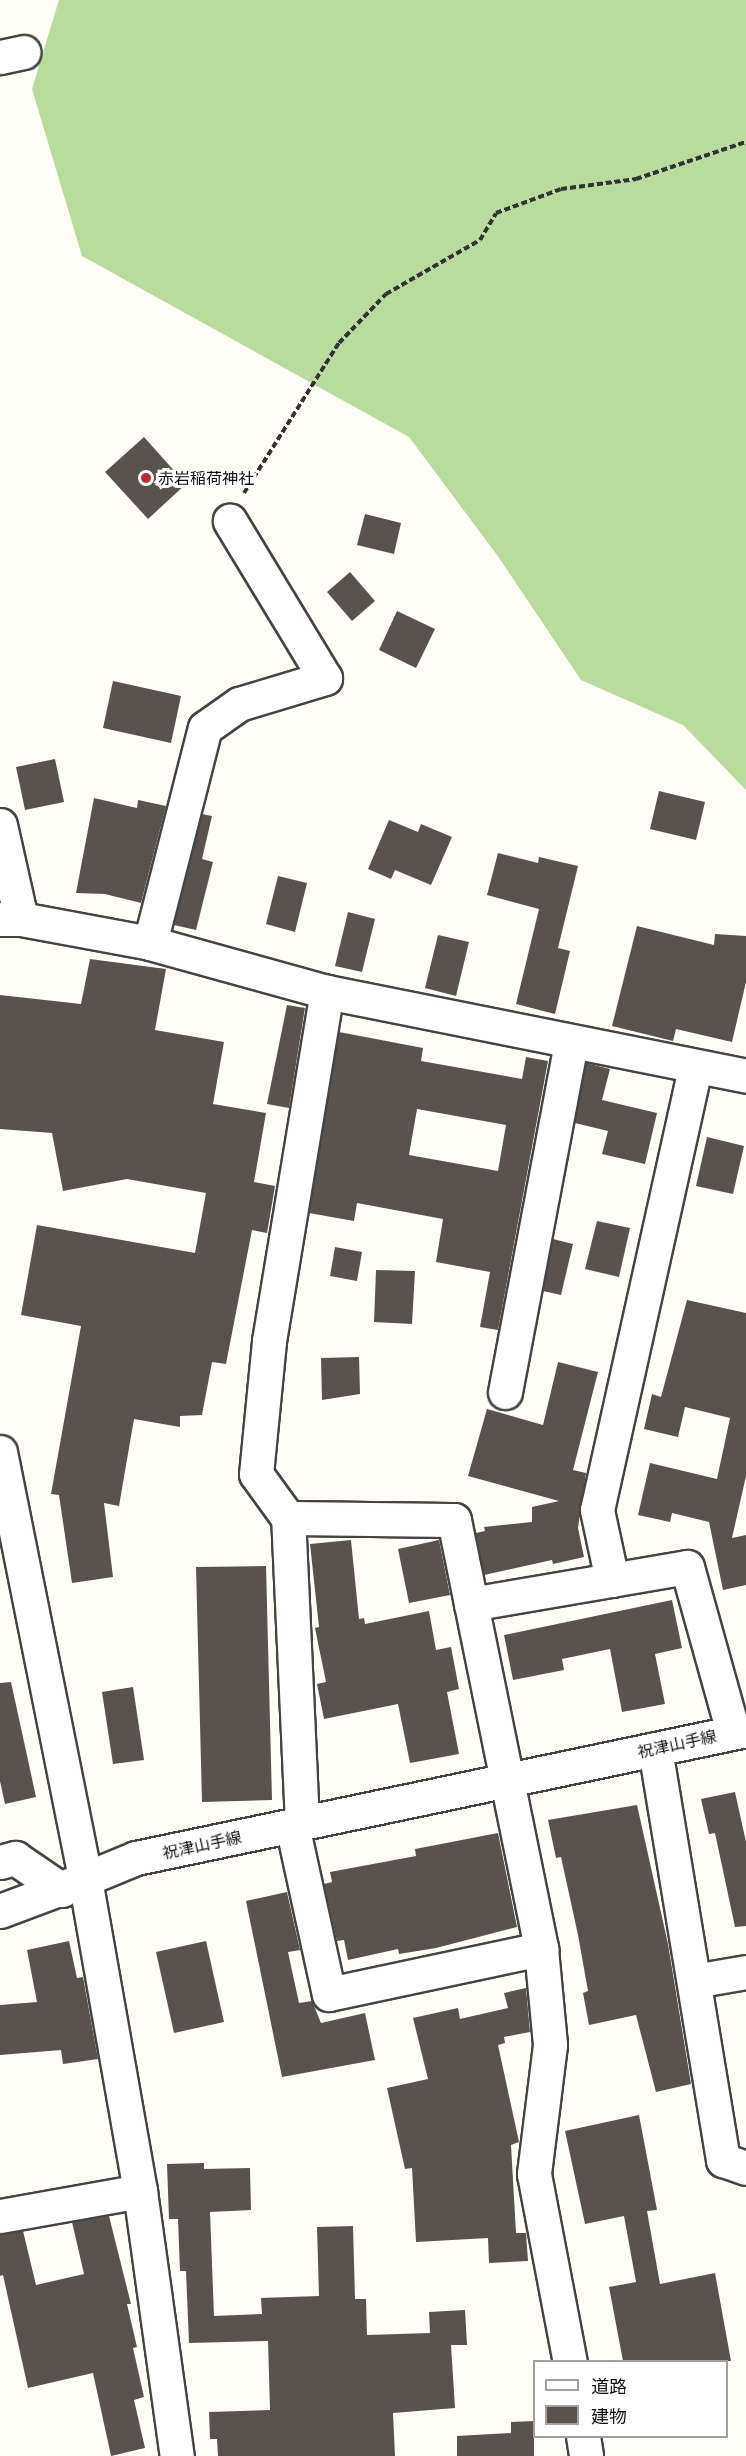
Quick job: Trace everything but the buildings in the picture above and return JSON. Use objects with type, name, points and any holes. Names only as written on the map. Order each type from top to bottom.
[{"type":"street","points":[[150,943],[205,728],[238,704],[325,678],[230,521]]},
{"type":"street","points":[[0,825],[11,919],[150,943],[327,992],[572,1043],[746,1076]]},
{"type":"street","points":[[327,992],[269,1341],[256,1474],[288,1518],[297,1824],[329,1994],[541,1949]]},
{"type":"street","points":[[505,1392],[572,1043]]},
{"type":"street","points":[[612,1580],[597,1510],[695,1067]]},
{"type":"street","points":[[1,1461],[73,1884],[140,2191],[177,2456]]},
{"type":"street","points":[[288,1518],[454,1520],[504,1780],[541,1949],[550,2045],[534,2174],[570,2360]]},
{"type":"street","points":[[471,1604],[687,1567],[740,1731]]},
{"type":"street","name":"祝津山手線","points":[[0,1911],[136,1858],[740,1731]]},
{"type":"street","points":[[655,1749],[723,2160],[746,2168]]},
{"type":"street","points":[[0,1862],[15,1858],[73,1884]]},
{"type":"street","points":[[694,1981],[746,1972]]},
{"type":"street","points":[[0,2216],[140,2191]]},
{"type":"street","points":[[583,2438],[586,2456]]},
{"type":"path","points":[[230,521],[250,481],[339,343],[386,294],[480,240],[496,213],[561,189],[636,179],[746,142]]},
{"type":"green space","points":[[59,0],[746,0],[746,790],[683,725],[581,680],[497,555],[409,437],[82,256],[32,89]]},
{"type":"place","name":"赤岩稲荷神社","points":[[146,478]]}]
